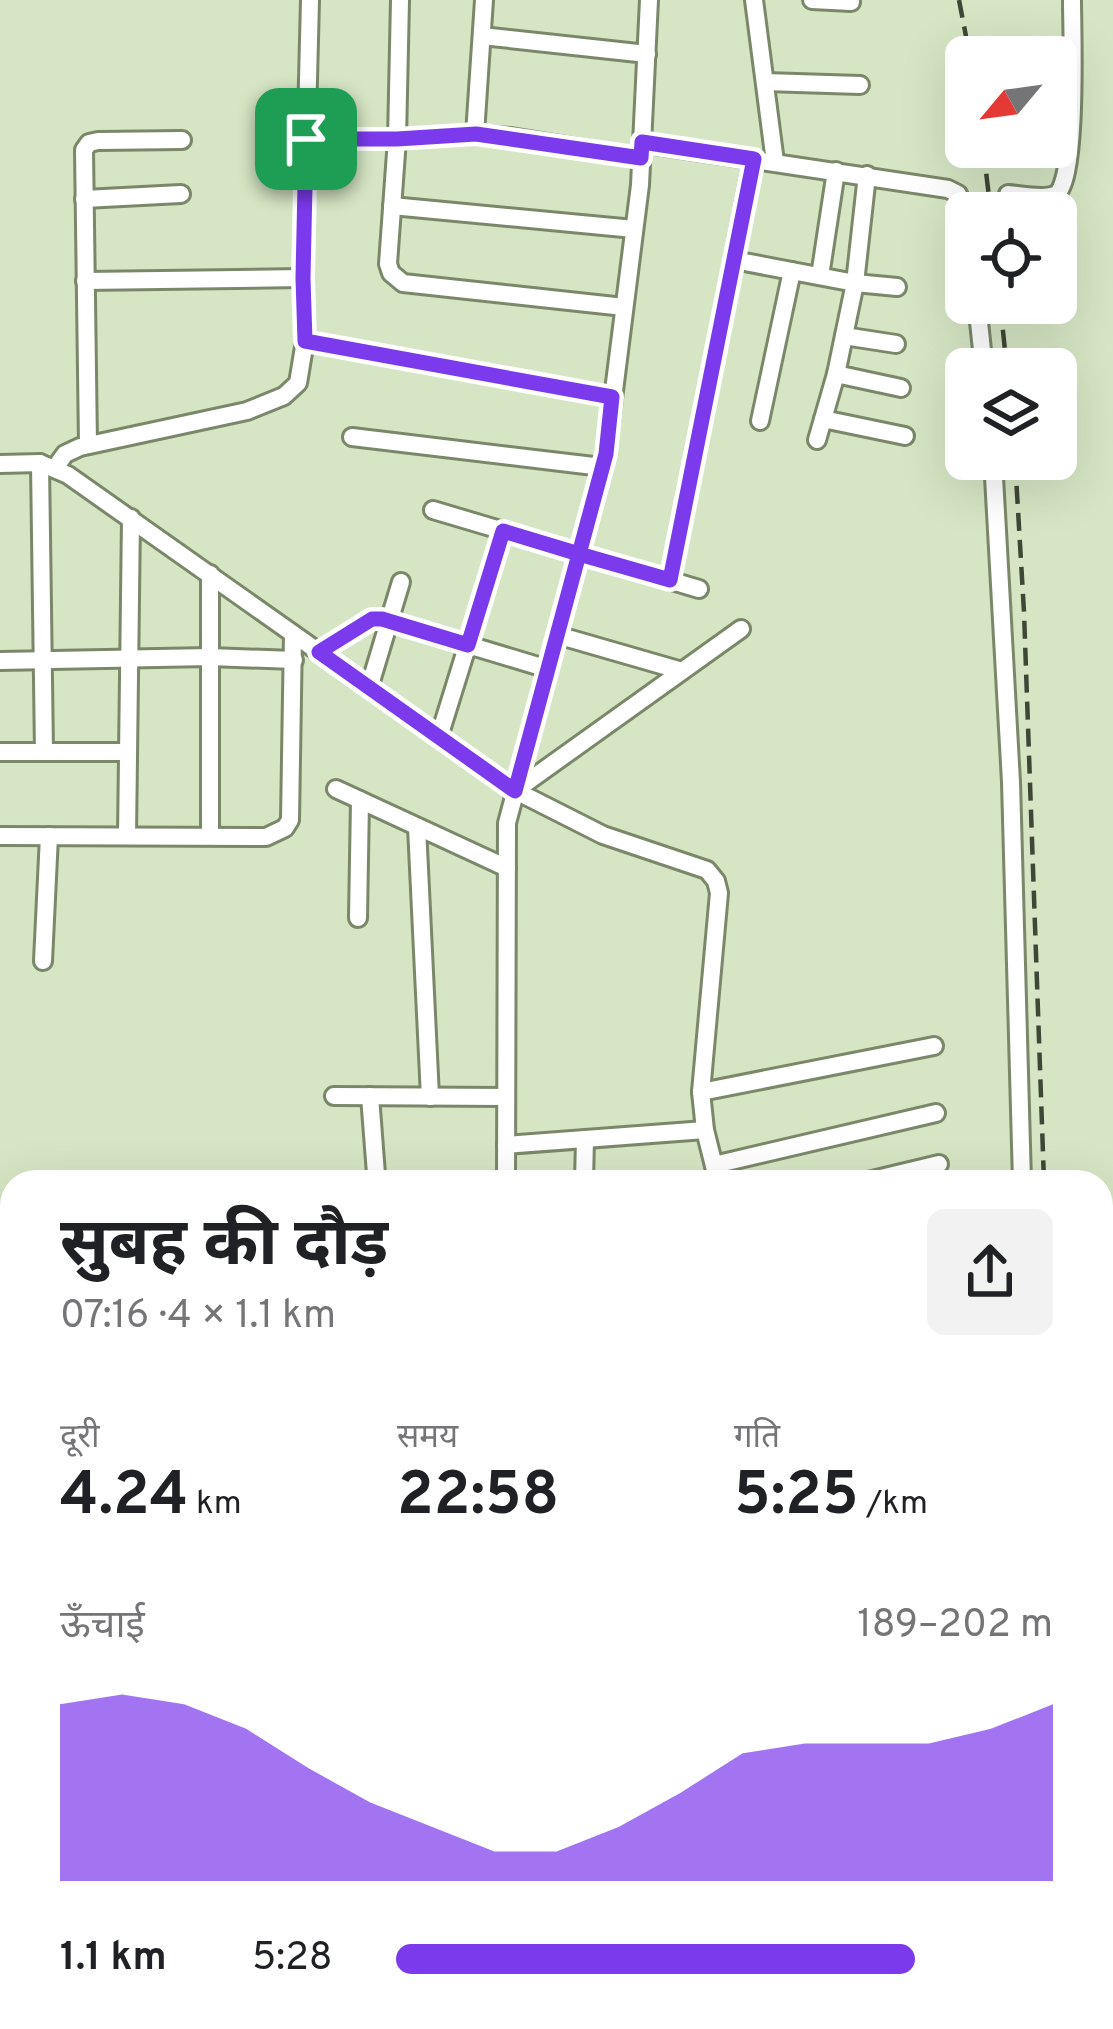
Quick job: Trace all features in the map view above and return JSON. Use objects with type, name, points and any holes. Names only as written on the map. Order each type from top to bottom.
[{"type":"street","points":[[47,466],[88,445],[247,411],[284,397],[298,383],[305,341],[310,0]]},
{"type":"street","points":[[400,0],[391,273],[403,283],[624,307]]},
{"type":"street","points":[[476,134],[484,0]]},
{"type":"street","points":[[506,1170],[507,823],[602,466],[634,229],[650,0]]},
{"type":"street","points":[[754,0],[775,162]]},
{"type":"street","points":[[812,0],[851,2]]},
{"type":"street","points":[[1060,192],[1071,157],[1072,0]]},
{"type":"street","points":[[482,36],[647,54]]},
{"type":"street","points":[[765,82],[860,85]]},
{"type":"street","points":[[306,139],[476,134],[754,159],[954,192]]},
{"type":"street","points":[[88,445],[84,150],[98,141],[182,140]]},
{"type":"street","points":[[670,580],[754,159]]},
{"type":"street","points":[[820,276],[836,171]]},
{"type":"street","points":[[817,440],[855,283],[867,176]]},
{"type":"street","points":[[84,200],[181,194]]},
{"type":"street","points":[[392,206],[634,229]]},
{"type":"street","points":[[734,260],[855,283],[897,286]]},
{"type":"street","points":[[760,421],[792,271]]},
{"type":"street","points":[[85,281],[303,278]]},
{"type":"street","points":[[844,336],[896,344]]},
{"type":"street","points":[[305,341],[612,397]]},
{"type":"street","points":[[836,374],[902,388]]},
{"type":"street","points":[[823,419],[904,436]]},
{"type":"street","points":[[352,437],[602,466]]},
{"type":"street","points":[[0,464],[47,466],[130,518],[515,791],[603,835],[707,869],[719,893],[701,1092],[715,1170]]},
{"type":"street","points":[[44,752],[47,466]]},
{"type":"street","points":[[995,480],[1010,759],[1022,1170]]},
{"type":"street","points":[[433,510],[699,589]]},
{"type":"street","points":[[127,836],[130,518]]},
{"type":"street","points":[[439,737],[503,531]]},
{"type":"street","points":[[210,574],[211,836]]},
{"type":"street","points":[[369,688],[401,582]]},
{"type":"street","points":[[319,652],[372,619],[548,669]]},
{"type":"street","points":[[515,791],[741,628]]},
{"type":"street","points":[[0,836],[266,837],[285,828],[290,820],[293,634]]},
{"type":"street","points":[[557,635],[682,671]]},
{"type":"street","points":[[0,661],[294,659]]},
{"type":"street","points":[[0,752],[128,752]]},
{"type":"street","points":[[336,789],[507,868]]},
{"type":"street","points":[[358,918],[360,800]]},
{"type":"street","points":[[417,827],[430,1096]]},
{"type":"street","points":[[43,961],[49,836]]},
{"type":"street","points":[[701,1092],[934,1046]]},
{"type":"street","points":[[334,1096],[506,1097]]},
{"type":"street","points":[[370,1096],[376,1170]]},
{"type":"street","points":[[727,1170],[936,1113]]},
{"type":"street","points":[[506,1145],[705,1130]]},
{"type":"street","points":[[584,1170],[585,1139]]},
{"type":"street","points":[[911,1170],[939,1163]]},
{"type":"railway","points":[[959,0],[966,36]]},
{"type":"railway","points":[[986,168],[988,192]]},
{"type":"railway","points":[[1002,324],[1005,348]]},
{"type":"railway","points":[[1016,480],[1044,1170]]},
{"type":"route","points":[[306,139],[305,341],[612,397],[606,454],[579,554],[503,531],[468,645],[372,619],[319,652],[515,791],[579,554],[670,580],[754,159],[642,142],[641,158],[476,134],[306,139]]}]
